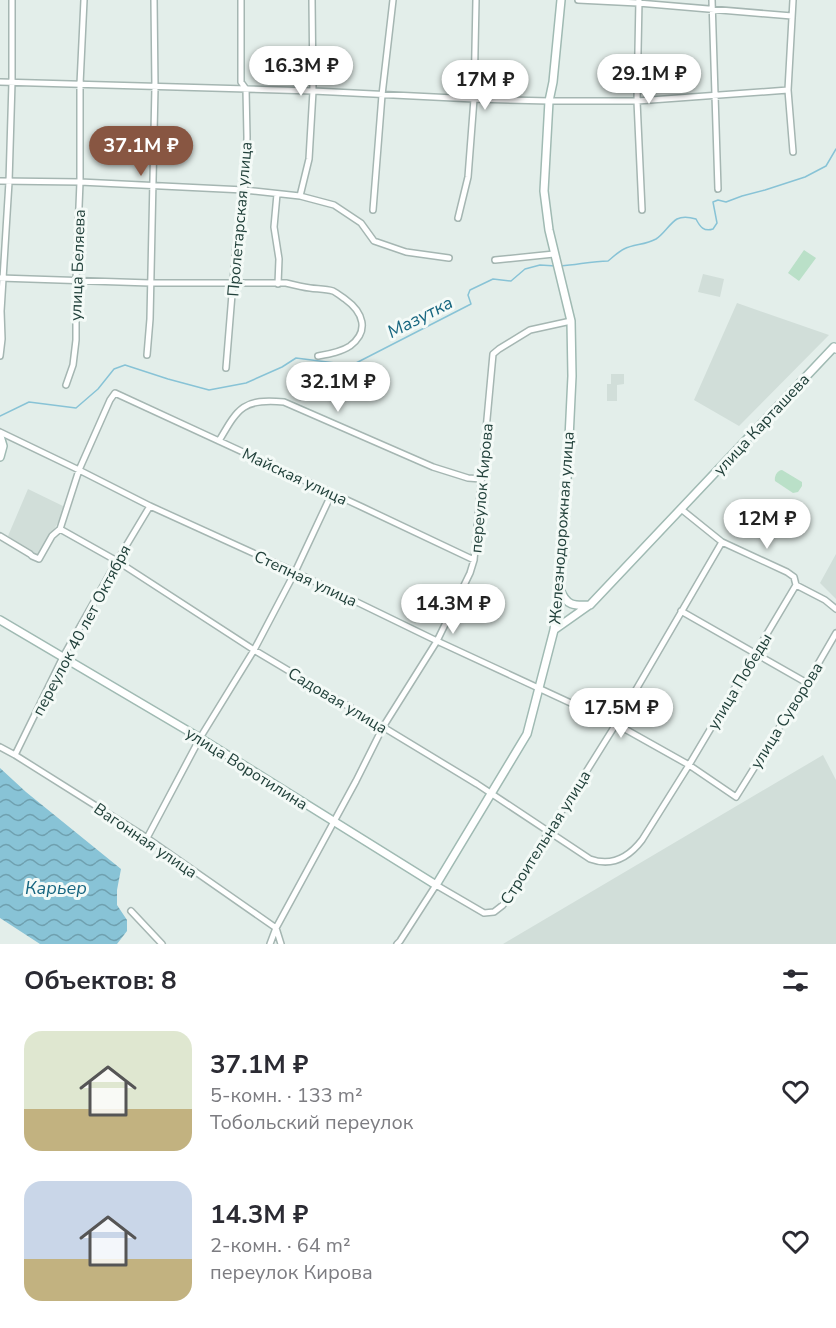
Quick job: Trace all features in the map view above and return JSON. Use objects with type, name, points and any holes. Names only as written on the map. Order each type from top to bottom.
[{"type":"street","points":[[0,356],[1,278],[9,182],[12,0]]},
{"type":"street","name":"улица Беляева","points":[[66,385],[73,365],[76,340],[80,84],[84,0]]},
{"type":"street","points":[[147,355],[150,319],[155,87],[154,0]]},
{"type":"street","name":"Пролетарская улица","points":[[226,368],[236,245],[244,190],[247,137],[246,89],[241,82],[241,0]]},
{"type":"street","points":[[300,196],[309,159],[313,91],[312,0]]},
{"type":"street","points":[[373,210],[382,95],[393,0]]},
{"type":"street","points":[[458,218],[468,177],[474,99],[476,0]]},
{"type":"street","name":"Железнодорожная улица","points":[[397,944],[436,885],[527,734],[554,630],[567,480],[571,321],[549,230],[544,191],[549,101],[561,0]]},
{"type":"street","points":[[578,0],[639,1],[792,16]]},
{"type":"street","points":[[712,0],[718,189]]},
{"type":"street","points":[[793,0],[788,90],[793,152]]},
{"type":"street","points":[[639,1],[638,100],[642,210]]},
{"type":"street","points":[[0,82],[313,91],[549,101],[638,100],[788,90]]},
{"type":"street","points":[[0,181],[80,182],[244,190],[300,196],[334,205],[361,223],[374,241],[406,252],[449,258]]},
{"type":"street","points":[[277,194],[274,233],[279,259],[278,284]]},
{"type":"street","points":[[495,260],[554,254]]},
{"type":"street","points":[[1,278],[150,283],[286,283],[334,291],[355,306],[362,323],[361,330],[357,339],[350,346],[341,351],[318,356]]},
{"type":"street","name":"переулок Кирова","points":[[270,944],[276,928],[383,727],[437,641],[470,573],[474,560],[493,354],[530,330],[571,321]]},
{"type":"street","name":"улица Карташева","points":[[554,630],[590,605],[835,347]]},
{"type":"street","name":"Майская улица","points":[[79,470],[115,393],[474,560]]},
{"type":"street","points":[[219,441],[231,420],[242,407],[268,400],[284,402],[434,467],[468,478],[481,479]]},
{"type":"street","points":[[0,434],[3,446],[0,457]]},
{"type":"street","name":"Степная улица","points":[[0,434],[616,724],[689,765],[736,797]]},
{"type":"street","points":[[0,536],[39,559],[52,536],[60,529],[79,470]]},
{"type":"street","points":[[147,838],[200,738],[254,650],[295,572],[332,493]]},
{"type":"street","name":"переулок 40 лет Октября","points":[[15,755],[63,657],[150,506]]},
{"type":"street","points":[[681,509],[722,542],[787,572],[794,577],[796,585],[825,600],[836,609]]},
{"type":"street","name":"Садовая улица","points":[[60,529],[117,561],[254,650],[383,727],[590,859],[599,862],[617,860]]},
{"type":"street","name":"Строительная улица","points":[[494,912],[503,905],[549,833],[616,724],[722,542]]},
{"type":"street","name":"улица Победы","points":[[617,860],[627,856],[635,849],[689,765],[796,585]]},
{"type":"street","points":[[559,587],[565,600],[571,605],[590,605]]},
{"type":"street","points":[[681,611],[807,683]]},
{"type":"street","name":"улица Воротилина","points":[[0,620],[200,738],[436,885],[484,913],[494,912]]},
{"type":"street","name":"улица Суворова","points":[[736,797],[836,633]]},
{"type":"street","name":"Вагонная улица","points":[[0,747],[147,838],[276,928]]},
{"type":"street","points":[[131,911],[162,944]]},
{"type":"street","points":[[276,928],[281,944]]},
{"type":"shaded area","points":[[703,274],[724,279],[720,297],[698,292]]},
{"type":"shaded area","points":[[737,303],[829,335],[739,426],[694,400]]},
{"type":"shaded area","points":[[611,374],[624,374],[624,384],[617,385],[617,401],[607,401],[607,384],[611,384]]},
{"type":"shaded area","points":[[28,489],[65,507],[65,511],[39,554],[36,555],[8,536]]},
{"type":"shaded area","points":[[836,554],[836,599],[820,583]]},
{"type":"shaded area","points":[[823,755],[836,780],[836,944],[503,944]]},
{"type":"green space","points":[[804,250],[816,258],[799,281],[788,273]]},
{"type":"green space","points":[[782,470],[802,482],[798,492],[793,493],[775,481],[776,474]]},
{"type":"water","name":"Карьер","points":[[0,768],[121,869],[117,905],[127,920],[127,931],[117,944],[40,944],[0,918]]},
{"type":"waterway","name":"Мазутка","points":[[561,266],[608,261],[624,249],[656,239],[674,221],[682,217],[696,219],[703,228],[713,229],[717,223],[713,202],[718,200],[726,202],[805,177],[826,166],[836,149]]},
{"type":"waterway","name":"Мазутка","points":[[0,416],[29,402],[76,408],[98,389],[114,369],[125,365],[209,390],[246,383],[296,358],[343,364],[356,363],[471,304],[468,295],[470,290],[493,279],[511,281],[525,269],[540,265],[556,266]]}]
